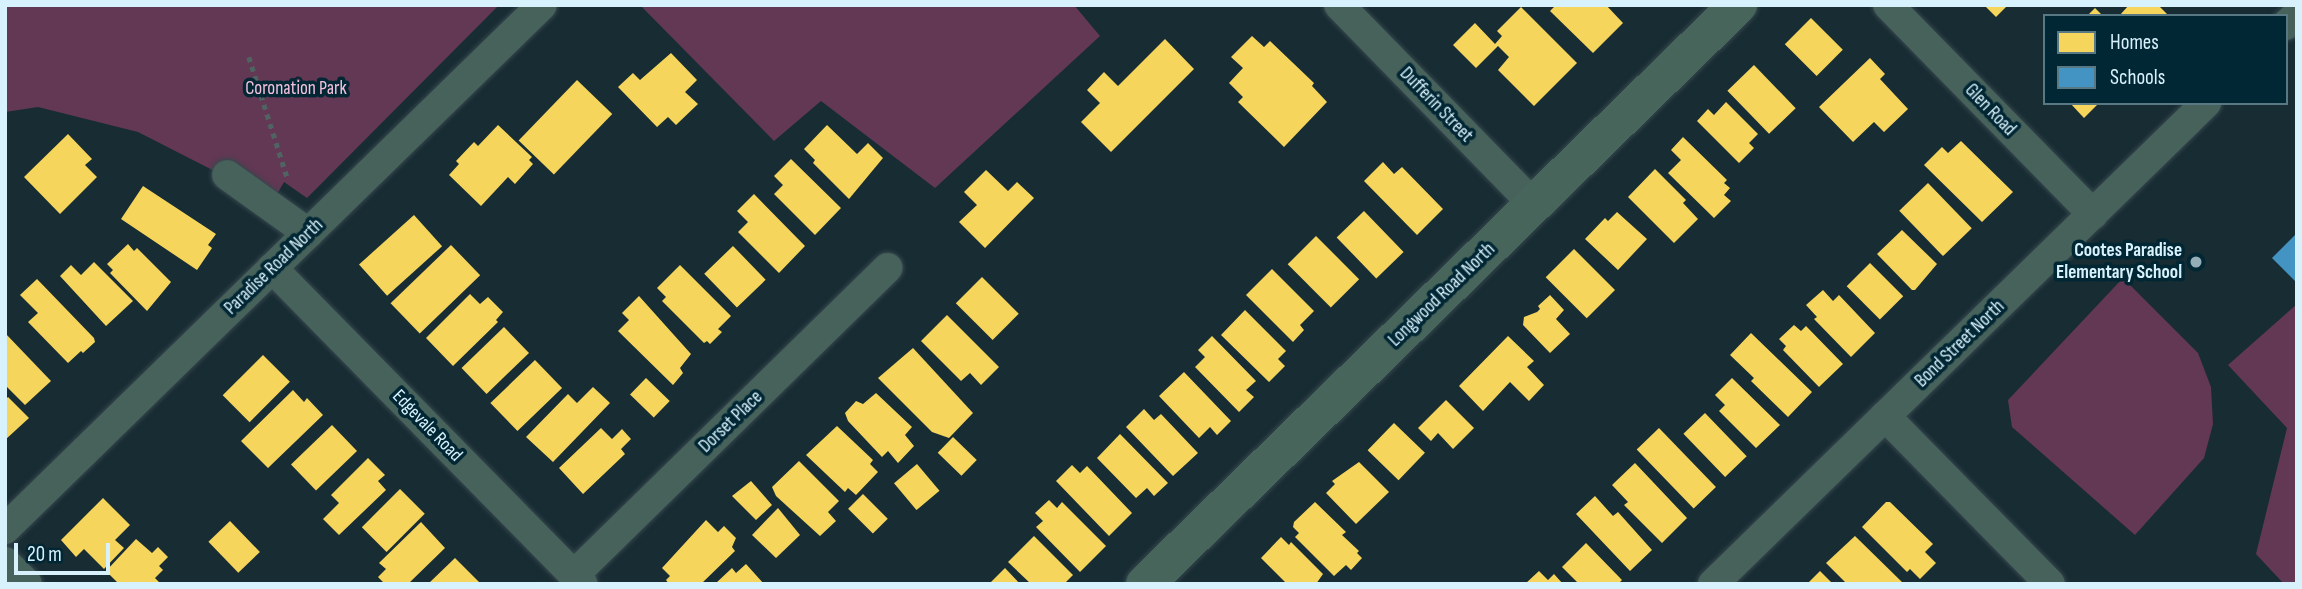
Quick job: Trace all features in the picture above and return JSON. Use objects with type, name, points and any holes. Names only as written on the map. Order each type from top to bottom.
[{"type":"street","name":"Paradise Road North","points":[[5,528],[542,5]]},
{"type":"street","name":"Dufferin Street","points":[[1339,5],[1534,205]]},
{"type":"street","name":"Longwood Road North","points":[[1145,584],[1738,5]]},
{"type":"street","name":"Glen Road","points":[[1888,5],[2092,214]]},
{"type":"street","name":"Bond Street North","points":[[1713,584],[2204,105]]},
{"type":"street","points":[[227,175],[308,233]]},
{"type":"street","name":"Edgevale Road","points":[[272,268],[578,579]]},
{"type":"street","name":"Dorset Place","points":[[578,579],[888,268]]},
{"type":"street","points":[[1885,416],[2050,584]]},
{"type":"street","points":[[5,562],[27,584]]},
{"type":"path","points":[[249,57],[269,128],[308,233]]},
{"type":"green space","name":"Coronation Park","points":[[5,5],[499,5],[307,198],[284,182],[273,201],[138,132],[38,107],[5,112]]},
{"type":"green space","points":[[640,5],[1074,5],[1100,36],[935,188],[821,101],[774,141]]},
{"type":"green space","points":[[2123,278],[2198,353],[2211,387],[2213,424],[2204,458],[2135,535],[2012,427],[2008,400]]},
{"type":"green space","points":[[2297,304],[2297,584],[2284,584],[2256,554],[2287,428],[2228,365]]},
{"type":"building: Homes","points":[[1556,5],[1606,5],[1623,23],[1593,53],[1550,11]]},
{"type":"building: Homes","points":[[1984,5],[2008,5],[1996,17]]},
{"type":"building: Homes","points":[[2129,5],[2158,5],[2167,14],[2121,14]]},
{"type":"building: Homes","points":[[1521,7],[1577,63],[1534,106],[1498,70],[1509,57],[1498,46],[1476,68],[1453,45],[1475,23],[1495,44],[1502,36],[1497,31]]},
{"type":"building: Homes","points":[[2095,8],[2101,14],[2089,14]]},
{"type":"building: Homes","points":[[1811,18],[1843,50],[1817,76],[1785,44]]},
{"type":"building: Homes","points":[[1252,36],[1264,47],[1270,41],[1314,83],[1312,86],[1327,102],[1284,147],[1238,102],[1243,97],[1229,83],[1243,68],[1231,57]]},
{"type":"building: Homes","points":[[1165,39],[1194,69],[1111,152],[1081,122],[1100,103],[1087,90],[1104,72],[1118,86]]},
{"type":"building: Homes","points":[[671,53],[697,80],[685,92],[698,104],[676,125],[668,117],[657,127],[618,87],[633,73],[640,80]]},
{"type":"building: Homes","points":[[1870,58],[1885,74],[1880,79],[1908,109],[1884,132],[1874,122],[1853,142],[1819,107]]},
{"type":"building: Homes","points":[[1754,65],[1796,108],[1769,134],[1727,91]]},
{"type":"building: Homes","points":[[577,80],[612,114],[554,174],[519,140]]},
{"type":"building: Homes","points":[[1726,102],[1758,134],[1749,143],[1754,148],[1739,163],[1697,121],[1708,109],[1714,115]]},
{"type":"building: Homes","points":[[2072,105],[2097,105],[2084,118]]},
{"type":"building: Homes","points":[[498,125],[532,157],[529,160],[533,164],[515,184],[508,177],[481,206],[449,175],[459,164],[456,161],[474,142],[478,146]]},
{"type":"building: Homes","points":[[827,125],[857,154],[868,143],[883,158],[849,199],[813,163],[815,160],[804,149]]},
{"type":"building: Homes","points":[[68,134],[92,159],[85,165],[97,177],[60,214],[24,177]]},
{"type":"building: Homes","points":[[1683,137],[1727,180],[1724,183],[1730,188],[1724,195],[1731,201],[1714,218],[1668,173],[1681,160],[1671,150]]},
{"type":"building: Homes","points":[[1961,141],[2013,192],[1982,222],[1924,165],[1942,147],[1948,153]]},
{"type":"building: Homes","points":[[791,159],[841,208],[815,235],[774,194],[783,185],[774,176]]},
{"type":"building: Homes","points":[[1383,162],[1394,174],[1402,167],[1443,209],[1417,235],[1364,181]]},
{"type":"building: Homes","points":[[1655,169],[1686,200],[1683,203],[1698,219],[1674,243],[1628,197]]},
{"type":"building: Homes","points":[[986,170],[1008,191],[1017,182],[1034,198],[985,248],[959,222],[977,205],[964,192]]},
{"type":"building: Homes","points":[[1928,183],[1972,228],[1943,256],[1899,211]]},
{"type":"building: Homes","points":[[143,186],[216,234],[208,245],[212,248],[197,270],[121,219]]},
{"type":"building: Homes","points":[[754,194],[805,246],[779,273],[738,232],[748,222],[737,211]]},
{"type":"building: Homes","points":[[1364,211],[1404,252],[1376,278],[1337,237]]},
{"type":"building: Homes","points":[[1617,212],[1647,239],[1618,270],[1585,239],[1605,218],[1608,221]]},
{"type":"building: Homes","points":[[414,215],[442,246],[387,296],[359,265]]},
{"type":"building: Homes","points":[[1902,230],[1937,264],[1915,290],[1877,254]]},
{"type":"building: Homes","points":[[1316,236],[1359,279],[1331,307],[1288,264]]},
{"type":"building: Homes","points":[[128,244],[134,251],[137,248],[171,282],[147,311],[110,273],[113,270],[107,264]]},
{"type":"building: Homes","points":[[451,245],[480,275],[420,334],[391,303]]},
{"type":"building: Homes","points":[[733,246],[766,280],[737,308],[704,274]]},
{"type":"building: Homes","points":[[1574,249],[1615,290],[1587,318],[1546,277]]},
{"type":"building: Homes","points":[[94,262],[133,301],[106,326],[60,276],[71,265],[81,275]]},
{"type":"building: Homes","points":[[1870,263],[1903,296],[1880,320],[1847,286]]},
{"type":"building: Homes","points":[[680,265],[731,316],[718,329],[722,332],[710,344],[707,341],[704,343],[662,301],[666,297],[657,288]]},
{"type":"building: Homes","points":[[1272,269],[1314,311],[1300,325],[1304,330],[1293,342],[1246,295]]},
{"type":"building: Homes","points":[[982,277],[1019,314],[993,340],[956,303]]},
{"type":"building: Homes","points":[[37,279],[94,338],[95,342],[68,363],[28,322],[38,313],[20,295]]},
{"type":"building: Homes","points":[[1823,290],[1833,301],[1839,295],[1875,333],[1851,357],[1814,319],[1817,317],[1806,305]]},
{"type":"building: Homes","points":[[470,294],[480,304],[488,297],[503,312],[496,320],[498,322],[453,366],[426,338]]},
{"type":"building: Homes","points":[[1550,295],[1564,310],[1556,319],[1570,334],[1550,353],[1523,325],[1524,317],[1537,312],[1540,309],[1538,306]]},
{"type":"building: Homes","points":[[639,296],[691,354],[680,368],[683,373],[673,385],[618,331],[629,320],[622,313]]},
{"type":"building: Homes","points":[[1245,310],[1286,351],[1278,359],[1285,366],[1269,382],[1221,335]]},
{"type":"building: Homes","points":[[947,315],[999,367],[981,385],[970,373],[961,381],[921,341]]},
{"type":"building: Homes","points":[[1794,325],[1801,331],[1806,326],[1843,364],[1819,387],[1783,350],[1786,346],[1779,339]]},
{"type":"building: Homes","points":[[504,327],[529,353],[487,394],[462,368]]},
{"type":"building: Homes","points":[[5,333],[51,381],[25,405],[5,385]]},
{"type":"building: Homes","points":[[1751,333],[1812,392],[1788,417],[1751,381],[1754,378],[1730,355]]},
{"type":"building: Homes","points":[[1212,336],[1256,381],[1246,390],[1254,397],[1239,412],[1195,367],[1205,357],[1198,350]]},
{"type":"building: Homes","points":[[1508,336],[1534,361],[1527,367],[1544,385],[1529,401],[1510,382],[1483,411],[1459,386]]},
{"type":"building: Homes","points":[[913,348],[973,413],[949,438],[932,432],[878,378]]},
{"type":"building: Homes","points":[[263,355],[290,382],[250,422],[223,395]]},
{"type":"building: Homes","points":[[535,360],[562,388],[517,431],[490,403]]},
{"type":"building: Homes","points":[[1184,372],[1231,421],[1217,435],[1210,427],[1199,438],[1159,396]]},
{"type":"building: Homes","points":[[646,378],[670,401],[654,417],[630,395]]},
{"type":"building: Homes","points":[[1732,378],[1780,425],[1756,448],[1719,411],[1725,405],[1715,395]]},
{"type":"building: Homes","points":[[593,387],[610,403],[553,462],[526,437],[568,394],[577,403]]},
{"type":"building: Homes","points":[[293,390],[304,402],[307,398],[323,415],[268,468],[241,441]]},
{"type":"building: Homes","points":[[876,393],[912,427],[905,435],[914,446],[898,463],[888,451],[882,457],[848,421],[845,413],[856,401],[863,404]]},
{"type":"building: Homes","points":[[8,397],[29,418],[5,440],[5,400]]},
{"type":"building: Homes","points":[[1446,400],[1474,428],[1453,449],[1438,433],[1431,441],[1418,428]]},
{"type":"building: Homes","points":[[1144,409],[1154,420],[1161,414],[1198,453],[1173,476],[1126,427]]},
{"type":"building: Homes","points":[[1705,413],[1747,456],[1725,477],[1683,434]]},
{"type":"building: Homes","points":[[1394,423],[1425,453],[1399,480],[1368,450]]},
{"type":"building: Homes","points":[[332,425],[357,451],[316,490],[291,465]]},
{"type":"building: Homes","points":[[837,426],[873,460],[870,464],[878,472],[856,495],[848,488],[845,492],[806,455]]},
{"type":"building: Homes","points":[[601,428],[612,439],[622,429],[631,439],[621,449],[625,454],[583,494],[559,468]]},
{"type":"building: Homes","points":[[1659,428],[1716,487],[1694,509],[1637,450]]},
{"type":"building: Homes","points":[[1120,434],[1168,483],[1154,496],[1147,488],[1136,498],[1097,458]]},
{"type":"building: Homes","points":[[953,437],[977,460],[961,476],[938,453]]},
{"type":"building: Homes","points":[[368,458],[385,475],[378,481],[386,490],[339,535],[323,519],[339,503],[331,495]]},
{"type":"building: Homes","points":[[799,461],[839,501],[828,512],[836,521],[820,536],[776,496],[772,487]]},
{"type":"building: Homes","points":[[1359,462],[1389,492],[1356,524],[1326,493],[1335,484],[1332,481]]},
{"type":"building: Homes","points":[[1635,463],[1687,518],[1662,543],[1624,505],[1628,502],[1612,485]]},
{"type":"building: Homes","points":[[917,464],[939,491],[917,510],[894,483]]},
{"type":"building: Homes","points":[[1072,465],[1080,473],[1087,466],[1132,513],[1109,536],[1056,481]]},
{"type":"building: Homes","points":[[751,481],[772,505],[756,520],[732,496]]},
{"type":"building: Homes","points":[[400,489],[425,514],[387,552],[362,527]]},
{"type":"building: Homes","points":[[863,494],[888,519],[873,534],[848,509]]},
{"type":"building: Homes","points":[[1595,496],[1613,516],[1618,512],[1652,550],[1630,571],[1576,514]]},
{"type":"building: Homes","points":[[103,498],[130,525],[115,540],[124,548],[104,569],[84,549],[76,557],[61,540]]},
{"type":"building: Homes","points":[[1049,500],[1057,508],[1062,502],[1106,546],[1080,572],[1036,527],[1043,521],[1035,513]]},
{"type":"building: Homes","points":[[1315,502],[1346,532],[1342,535],[1359,551],[1357,553],[1362,558],[1351,570],[1346,565],[1334,576],[1295,537],[1299,533],[1293,527],[1294,522]]},
{"type":"building: Homes","points":[[1886,502],[1890,502],[1933,544],[1925,552],[1936,563],[1920,579],[1910,569],[1907,572],[1862,527]]},
{"type":"building: Homes","points":[[778,508],[800,535],[776,558],[752,535]]},
{"type":"building: Homes","points":[[706,520],[718,532],[724,526],[736,538],[732,547],[735,551],[701,584],[669,584],[666,580],[670,576],[662,568]]},
{"type":"building: Homes","points":[[230,521],[260,552],[238,573],[208,542]]},
{"type":"building: Homes","points":[[421,522],[445,548],[408,584],[385,584],[378,577],[386,569],[379,563]]},
{"type":"building: Homes","points":[[1034,536],[1073,575],[1064,584],[1031,584],[1008,562]]},
{"type":"building: Homes","points":[[1855,536],[1904,584],[1847,584],[1826,563]]},
{"type":"building: Homes","points":[[1281,537],[1289,545],[1291,542],[1323,574],[1316,584],[1287,584],[1261,558]]},
{"type":"building: Homes","points":[[136,539],[152,553],[158,547],[168,557],[159,566],[163,570],[155,578],[161,584],[119,584],[106,571]]},
{"type":"building: Homes","points":[[1586,543],[1622,580],[1618,584],[1579,584],[1562,567]]},
{"type":"building: Homes","points":[[455,558],[481,584],[428,584]]},
{"type":"building: Homes","points":[[746,564],[764,584],[715,584],[732,568],[736,573]]},
{"type":"building: Homes","points":[[1005,568],[1020,584],[989,584]]},
{"type":"building: Homes","points":[[1539,571],[1548,580],[1554,574],[1563,584],[1525,584]]},
{"type":"building: Homes","points":[[1820,571],[1833,584],[1807,584]]},
{"type":"building: Schools","points":[[2297,233],[2297,283],[2272,258]]},
{"type":"place","name":"Cootes Paradise Elementary School","points":[[2196,262]]}]
